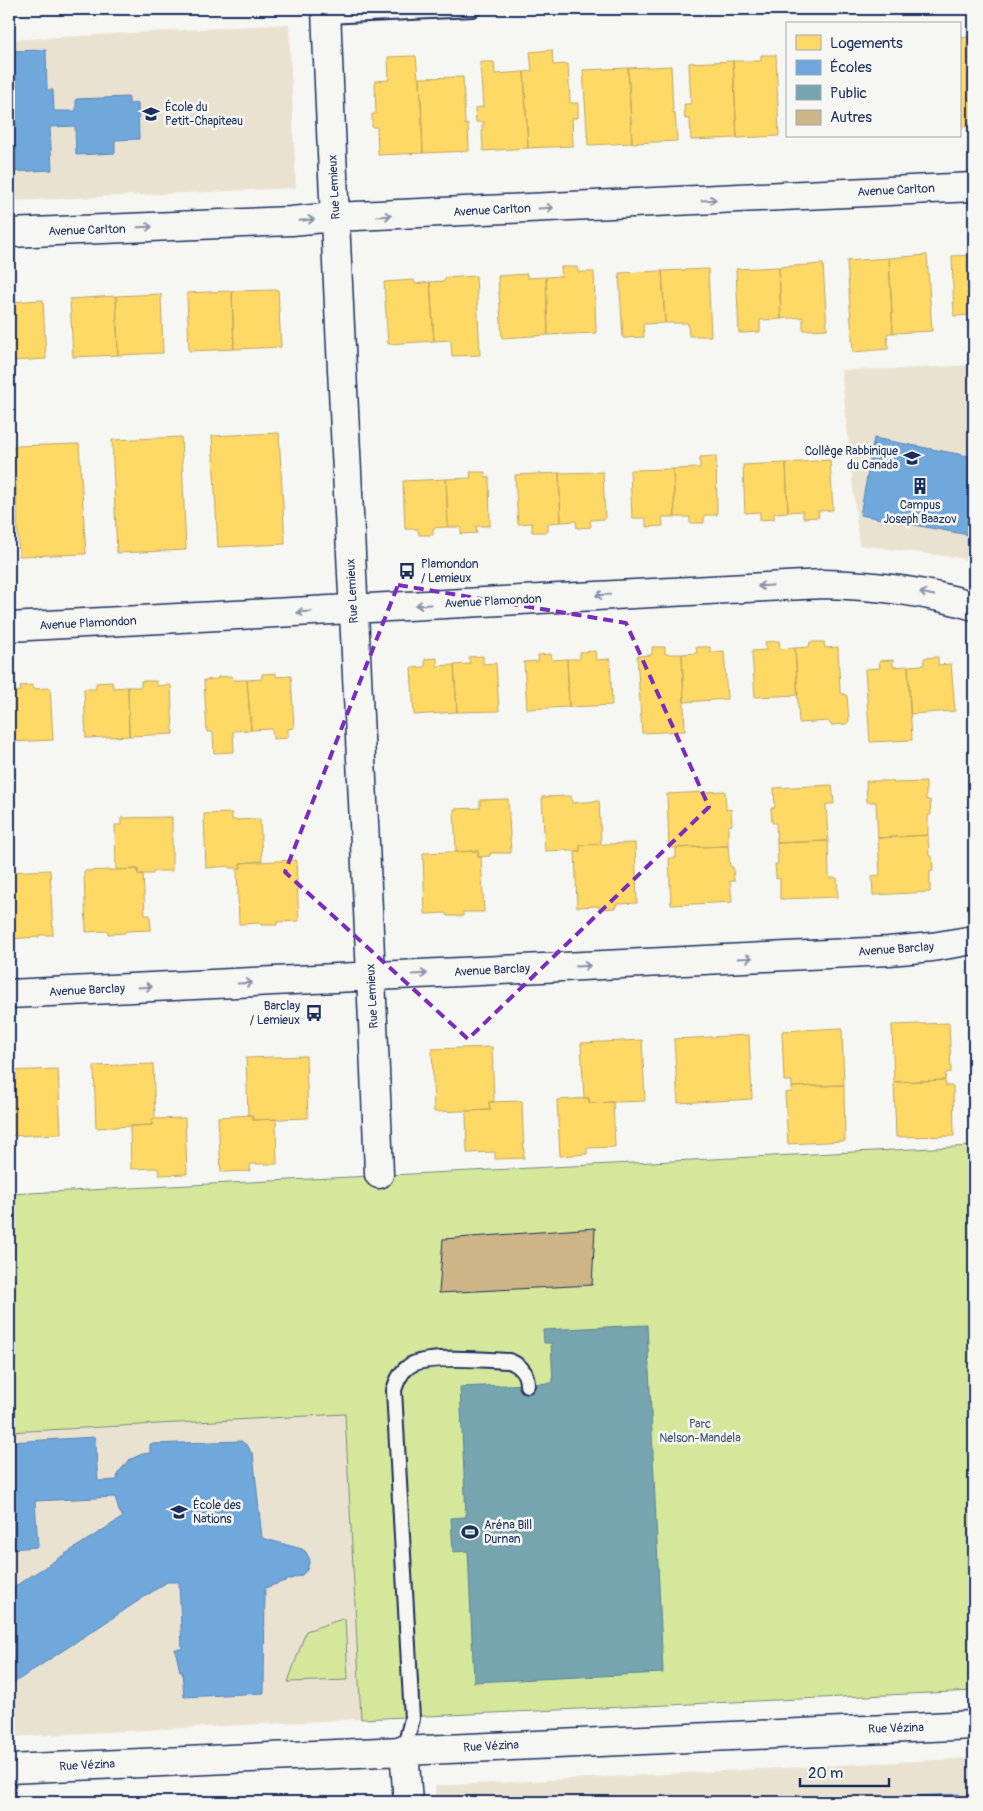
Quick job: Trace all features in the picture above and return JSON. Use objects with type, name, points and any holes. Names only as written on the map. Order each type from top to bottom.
[{"type":"street","name":"Rue Lemieux","points":[[326,12],[372,977],[379,1174]]},
{"type":"street","name":"Avenue Carlton","points":[[9,233],[974,187]]},
{"type":"street","name":"Avenue Plamondon","points":[[9,627],[823,584],[905,590],[974,606]]},
{"type":"street","name":"Avenue Barclay","points":[[9,994],[908,950],[974,940]]},
{"type":"street","name":"Rue Vézina","points":[[9,1769],[974,1725]]},
{"type":"street","points":[[404,1750],[408,1802]]},
{"type":"lane","points":[[326,12],[473,9]]},
{"type":"lane","points":[[404,1750],[412,1719],[394,1390],[399,1377],[407,1367],[414,1363],[429,1360],[509,1360],[516,1363],[525,1372],[527,1385]]},
{"type":"highlighted area","points":[[398,585],[626,623],[709,807],[468,1039],[285,872]]},
{"type":"shaded area","name":"École du Petit-Chapiteau","points":[[289,24],[296,188],[9,201],[9,40]]},
{"type":"shaded area","name":"Collège Rabbinique du Canada","points":[[974,365],[974,563],[959,558],[859,545],[841,370]]},
{"type":"shaded area","name":"École des Nations","points":[[345,1414],[361,1719],[9,1737],[9,1432]]},
{"type":"shaded area","points":[[974,1758],[974,1802],[436,1802],[435,1786]]},
{"type":"green space","name":"Parc Nelson-Mandela","points":[[974,1146],[974,1691],[361,1719],[345,1414],[9,1432],[9,1194]]},
{"type":"green space","points":[[345,1618],[348,1680],[288,1682],[306,1631]]},
{"type":"building: Logements","points":[[969,37],[970,46],[974,46],[974,126],[960,127],[960,38]]},
{"type":"building: Logements","points":[[552,50],[553,65],[568,64],[570,103],[578,103],[578,118],[572,118],[573,146],[528,148],[524,72],[532,71],[530,52]]},
{"type":"building: Logements","points":[[761,55],[776,55],[779,136],[737,138],[733,61],[761,61]]},
{"type":"building: Logements","points":[[416,56],[418,78],[420,78],[423,153],[378,155],[377,127],[372,127],[372,114],[376,114],[375,81],[389,80],[388,57]]},
{"type":"building: Logements","points":[[733,61],[737,138],[691,140],[690,119],[685,119],[684,104],[691,104],[689,63]]},
{"type":"building: Logements","points":[[480,62],[494,62],[495,74],[524,72],[528,148],[483,151],[482,125],[484,125],[484,122],[476,122],[475,108],[483,107]]},
{"type":"building: Logements","points":[[671,66],[673,113],[675,113],[677,141],[632,143],[628,68]]},
{"type":"building: Logements","points":[[628,68],[632,143],[588,145],[583,70]]},
{"type":"building: Logements","points":[[463,77],[465,125],[468,124],[469,151],[423,153],[420,78]]},
{"type":"building: Logements","points":[[927,255],[932,331],[893,333],[889,258]]},
{"type":"building: Logements","points":[[974,255],[974,315],[954,316],[952,256]]},
{"type":"building: Logements","points":[[889,258],[893,333],[887,333],[888,349],[853,352],[847,261]]},
{"type":"building: Logements","points":[[823,264],[827,329],[803,330],[803,317],[781,319],[779,267]]},
{"type":"building: Logements","points":[[561,267],[577,267],[578,272],[594,272],[596,333],[548,335],[546,277],[562,276]]},
{"type":"building: Logements","points":[[779,267],[781,319],[760,320],[760,332],[739,333],[736,269]]},
{"type":"building: Logements","points":[[708,269],[711,336],[689,336],[688,323],[665,323],[662,271]]},
{"type":"building: Logements","points":[[662,271],[665,323],[643,324],[644,337],[623,338],[619,273]]},
{"type":"building: Logements","points":[[527,274],[527,278],[546,277],[548,335],[502,338],[498,276]]},
{"type":"building: Logements","points":[[476,276],[480,355],[452,356],[451,340],[434,341],[430,282],[445,281],[445,278]]},
{"type":"building: Logements","points":[[414,280],[415,284],[430,282],[434,341],[388,344],[384,282]]},
{"type":"building: Logements","points":[[278,290],[281,347],[234,349],[232,291]]},
{"type":"building: Logements","points":[[232,291],[234,349],[189,351],[187,293]]},
{"type":"building: Logements","points":[[161,294],[163,353],[118,355],[116,296]]},
{"type":"building: Logements","points":[[116,296],[118,355],[73,357],[70,299]]},
{"type":"building: Logements","points":[[43,300],[46,359],[9,361],[9,302]]},
{"type":"building: Logements","points":[[279,433],[285,544],[218,547],[212,436]]},
{"type":"building: Logements","points":[[181,437],[186,550],[117,553],[112,440]]},
{"type":"building: Logements","points":[[79,444],[86,554],[19,556],[14,446]]},
{"type":"building: Logements","points":[[716,456],[717,515],[704,515],[704,523],[690,523],[690,517],[675,517],[673,469],[700,468],[700,457]]},
{"type":"building: Logements","points":[[830,460],[833,510],[818,511],[819,517],[803,518],[803,511],[788,512],[786,463]]},
{"type":"building: Logements","points":[[786,463],[788,512],[774,513],[774,519],[760,520],[760,512],[745,513],[743,465]]},
{"type":"building: Logements","points":[[673,469],[675,517],[662,517],[663,526],[646,527],[646,518],[632,518],[630,470]]},
{"type":"building: Logements","points":[[470,472],[485,472],[485,477],[489,477],[490,526],[476,526],[477,533],[461,534],[461,527],[448,527],[446,479],[471,478]]},
{"type":"building: Logements","points":[[603,472],[605,519],[590,520],[591,527],[577,528],[576,521],[561,522],[559,473]]},
{"type":"building: Logements","points":[[559,473],[561,522],[548,523],[548,532],[532,532],[532,523],[518,524],[515,475]]},
{"type":"building: Logements","points":[[446,479],[448,527],[433,528],[433,535],[419,535],[418,529],[405,529],[403,481]]},
{"type":"building: Logements","points":[[779,641],[780,649],[795,648],[798,695],[755,697],[752,651],[766,650],[765,642]]},
{"type":"building: Logements","points":[[810,642],[824,642],[825,648],[838,647],[840,692],[847,696],[849,721],[846,724],[831,725],[828,721],[799,723],[795,648],[809,647]]},
{"type":"building: Logements","points":[[652,647],[665,647],[665,654],[682,654],[685,731],[642,733],[637,656],[652,655]]},
{"type":"building: Logements","points":[[696,647],[710,647],[710,652],[724,651],[727,699],[684,702],[682,654],[697,653]]},
{"type":"building: Logements","points":[[595,651],[596,660],[610,659],[612,705],[569,707],[567,659],[580,659],[580,652]]},
{"type":"building: Logements","points":[[551,654],[552,660],[567,659],[569,707],[527,709],[524,662],[539,661],[538,655]]},
{"type":"building: Logements","points":[[483,656],[483,664],[496,663],[499,711],[457,712],[454,665],[470,664],[469,657]]},
{"type":"building: Logements","points":[[938,657],[938,665],[951,664],[955,711],[910,714],[908,666],[924,665],[924,658]]},
{"type":"building: Logements","points":[[437,658],[437,666],[454,665],[457,712],[414,715],[411,668],[425,667],[425,659]]},
{"type":"building: Logements","points":[[893,660],[893,667],[908,666],[912,740],[870,742],[865,669],[880,668],[879,661]]},
{"type":"building: Logements","points":[[276,673],[276,677],[291,676],[294,728],[288,729],[288,738],[273,739],[272,729],[251,730],[247,680],[262,679],[262,674]]},
{"type":"building: Logements","points":[[232,676],[233,680],[247,680],[251,730],[233,731],[234,752],[214,753],[213,732],[207,732],[204,680]]},
{"type":"building: Logements","points":[[141,681],[156,681],[156,686],[171,685],[173,734],[129,736],[128,687],[141,687]]},
{"type":"building: Logements","points":[[112,682],[113,688],[128,687],[129,736],[86,738],[84,689],[96,689],[96,683]]},
{"type":"building: Logements","points":[[33,685],[33,689],[50,688],[53,740],[10,742],[9,692],[21,691],[20,686]]},
{"type":"building: Logements","points":[[866,781],[893,781],[893,783],[926,782],[926,800],[930,800],[931,815],[928,815],[928,835],[878,838],[876,802],[867,802]]},
{"type":"building: Logements","points":[[832,785],[834,804],[826,804],[828,841],[777,843],[776,823],[772,823],[771,808],[775,808],[774,788]]},
{"type":"building: Logements","points":[[725,791],[726,810],[731,809],[732,825],[728,826],[728,846],[669,848],[667,794]]},
{"type":"building: Logements","points":[[571,796],[572,803],[599,801],[601,844],[580,845],[580,851],[545,851],[542,797]]},
{"type":"building: Logements","points":[[508,799],[511,853],[490,853],[490,856],[478,857],[478,851],[456,852],[454,809],[480,808],[480,800]]},
{"type":"building: Logements","points":[[232,813],[232,820],[260,819],[262,861],[240,863],[241,868],[229,868],[229,866],[206,868],[204,814]]},
{"type":"building: Logements","points":[[172,817],[172,871],[153,871],[153,874],[138,874],[138,869],[116,870],[115,825],[121,825],[121,818]]},
{"type":"building: Logements","points":[[928,835],[929,856],[932,856],[933,871],[930,871],[930,892],[873,895],[872,876],[880,875],[878,838]]},
{"type":"building: Logements","points":[[828,841],[829,878],[837,878],[838,897],[780,899],[780,878],[776,879],[775,864],[778,864],[777,843]]},
{"type":"building: Logements","points":[[635,843],[637,903],[616,904],[616,908],[599,909],[599,906],[577,907],[575,851],[580,851],[580,845]]},
{"type":"building: Logements","points":[[728,846],[730,867],[733,867],[734,881],[730,881],[732,902],[671,905],[669,858],[676,858],[676,848]]},
{"type":"building: Logements","points":[[478,851],[478,857],[481,857],[484,912],[463,912],[463,916],[447,916],[446,913],[425,914],[423,853]]},
{"type":"building: Logements","points":[[296,860],[299,921],[277,922],[277,925],[261,925],[261,923],[239,924],[237,869],[241,868],[240,863]]},
{"type":"building: Logements","points":[[138,869],[138,874],[143,874],[145,915],[150,915],[151,930],[108,934],[108,931],[86,932],[84,871]]},
{"type":"building: Logements","points":[[50,870],[53,935],[9,939],[9,872]]},
{"type":"building: Logements","points":[[949,1023],[951,1072],[946,1073],[945,1080],[894,1082],[892,1025]]},
{"type":"building: Logements","points":[[842,1028],[844,1085],[792,1087],[792,1081],[784,1081],[782,1031]]},
{"type":"building: Logements","points":[[749,1035],[752,1099],[678,1103],[674,1039]]},
{"type":"building: Logements","points":[[642,1040],[645,1101],[589,1103],[589,1098],[584,1098],[581,1043]]},
{"type":"building: Logements","points":[[492,1047],[494,1102],[489,1102],[490,1110],[434,1112],[432,1049]]},
{"type":"building: Logements","points":[[306,1056],[308,1118],[253,1120],[252,1115],[248,1115],[246,1058]]},
{"type":"building: Logements","points":[[153,1064],[155,1119],[152,1119],[152,1125],[96,1128],[94,1066]]},
{"type":"building: Logements","points":[[58,1069],[61,1134],[9,1136],[9,1071]]},
{"type":"building: Logements","points":[[945,1080],[946,1086],[953,1086],[954,1136],[896,1137],[894,1082]]},
{"type":"building: Logements","points":[[844,1085],[845,1141],[788,1144],[785,1093],[792,1092],[792,1087]]},
{"type":"building: Logements","points":[[589,1098],[589,1103],[613,1102],[615,1147],[587,1148],[587,1154],[560,1156],[557,1100]]},
{"type":"building: Logements","points":[[522,1101],[524,1158],[495,1159],[495,1152],[467,1153],[466,1111],[490,1110],[489,1102]]},
{"type":"building: Logements","points":[[252,1115],[253,1120],[276,1119],[277,1164],[250,1164],[250,1171],[221,1172],[218,1117]]},
{"type":"building: Logements","points":[[185,1118],[187,1174],[159,1175],[158,1168],[131,1169],[130,1126],[152,1125],[152,1119]]},
{"type":"building: Écoles","points":[[46,50],[47,90],[53,90],[54,111],[76,111],[76,99],[129,97],[129,104],[138,103],[139,139],[115,140],[115,153],[76,155],[75,126],[50,127],[52,170],[9,172],[9,51]]},
{"type":"building: Écoles","name":"Campus Joseph Baazov","points":[[874,438],[974,457],[974,536],[860,515]]},
{"type":"building: Écoles","points":[[95,1437],[98,1481],[117,1480],[118,1473],[129,1460],[142,1454],[150,1453],[150,1444],[241,1441],[253,1453],[262,1538],[302,1549],[310,1560],[307,1570],[302,1575],[265,1588],[264,1693],[184,1697],[182,1671],[180,1671],[175,1649],[182,1649],[179,1582],[167,1582],[9,1686],[9,1590],[123,1517],[115,1497],[35,1501],[38,1547],[9,1549],[9,1442]]},
{"type":"building: Écoles","points":[[959,1794],[960,1802],[774,1802]]},
{"type":"building: Écoles","points":[[709,1797],[709,1802],[693,1802],[693,1798]]},
{"type":"building: Public","points":[[647,1325],[663,1673],[474,1682],[468,1551],[453,1552],[451,1518],[466,1517],[460,1387],[553,1383],[551,1343],[544,1343],[543,1330]]},
{"type":"building: Autres","points":[[595,1228],[592,1285],[439,1293],[443,1239]]},
{"type":"place","name":"École du Petit-Chapiteau","points":[[151,114]]},
{"type":"place","name":"Collège Rabbinique du Canada","points":[[912,458]]},
{"type":"place","name":"Campus Joseph Baazov","points":[[920,486]]},
{"type":"place","name":"Plamondon / Lemieux","points":[[407,571]]},
{"type":"place","name":"Barclay / Lemieux","points":[[314,1013]]},
{"type":"place","name":"École des Nations","points":[[179,1512]]},
{"type":"place","name":"Aréna Bill Durnan","points":[[470,1532]]}]
